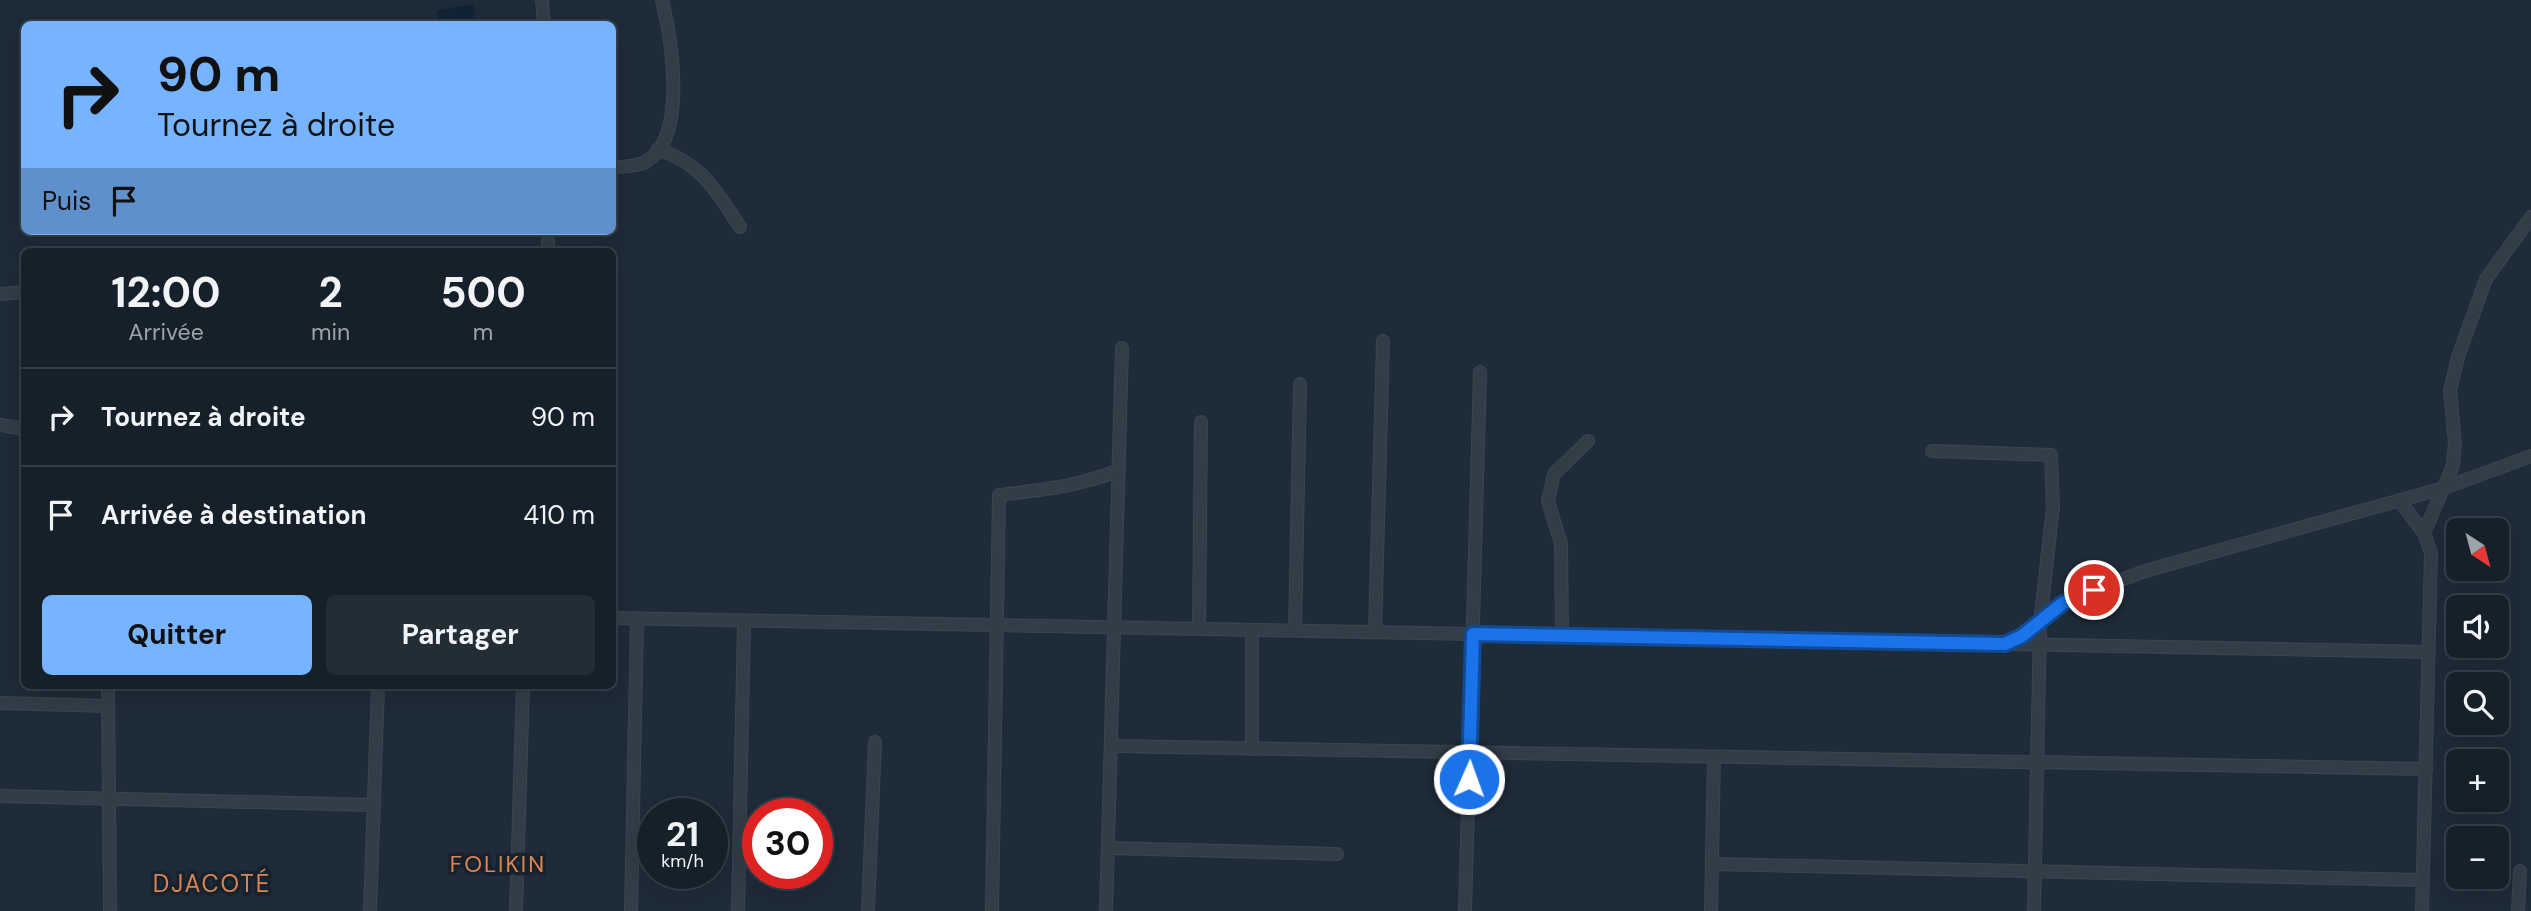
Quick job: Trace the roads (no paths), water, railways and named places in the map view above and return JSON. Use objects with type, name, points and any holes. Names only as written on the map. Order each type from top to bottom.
[{"type":"street","points":[[542,0],[544,21]]},
{"type":"street","points":[[616,167],[645,162],[658,149],[672,108],[674,73],[670,30],[662,0]]},
{"type":"street","points":[[658,149],[692,164],[715,188],[740,227]]},
{"type":"street","points":[[2424,533],[2455,457],[2449,399],[2458,357],[2486,279],[2531,217]]},
{"type":"street","points":[[0,294],[21,292]]},
{"type":"street","points":[[1375,632],[1383,341]]},
{"type":"street","points":[[1107,911],[1122,348]]},
{"type":"street","points":[[1465,911],[1480,372]]},
{"type":"street","points":[[1295,630],[1300,384]]},
{"type":"street","points":[[1199,629],[1201,422]]},
{"type":"street","points":[[0,425],[21,428]]},
{"type":"street","points":[[1562,636],[1561,544],[1548,501],[1554,474],[1588,441]]},
{"type":"street","points":[[1932,451],[2051,455],[2053,507],[2040,623],[2034,911]]},
{"type":"street","points":[[2005,644],[2040,623],[2068,600],[2144,571],[2444,488],[2531,456]]},
{"type":"street","points":[[992,911],[999,625],[999,495],[1097,479],[1119,470]]},
{"type":"street","points":[[2399,500],[2424,533],[2431,553],[2422,911]]},
{"type":"street","points":[[616,618],[2429,652]]},
{"type":"street","points":[[631,911],[637,618]]},
{"type":"street","points":[[738,911],[744,622]]},
{"type":"street","points":[[1252,630],[1252,749]]},
{"type":"street","points":[[108,689],[110,911]]},
{"type":"street","points":[[370,911],[378,689]]},
{"type":"street","points":[[516,911],[523,689]]},
{"type":"street","points":[[0,703],[108,706]]},
{"type":"street","points":[[868,911],[875,742]]},
{"type":"street","points":[[1111,746],[2426,769]]},
{"type":"street","points":[[1711,911],[1714,757]]},
{"type":"street","points":[[0,796],[374,805]]},
{"type":"street","points":[[1108,848],[1337,854]]},
{"type":"street","points":[[1712,864],[2422,880]]},
{"type":"street","points":[[2518,911],[2520,871]]},
{"type":"water","points":[[473,4],[476,21],[439,21],[437,11]]},
{"type":"district","name":"FOLIKIN","points":[[498,864]]},
{"type":"district","name":"DJACOTÉ","points":[[212,884]]}]
